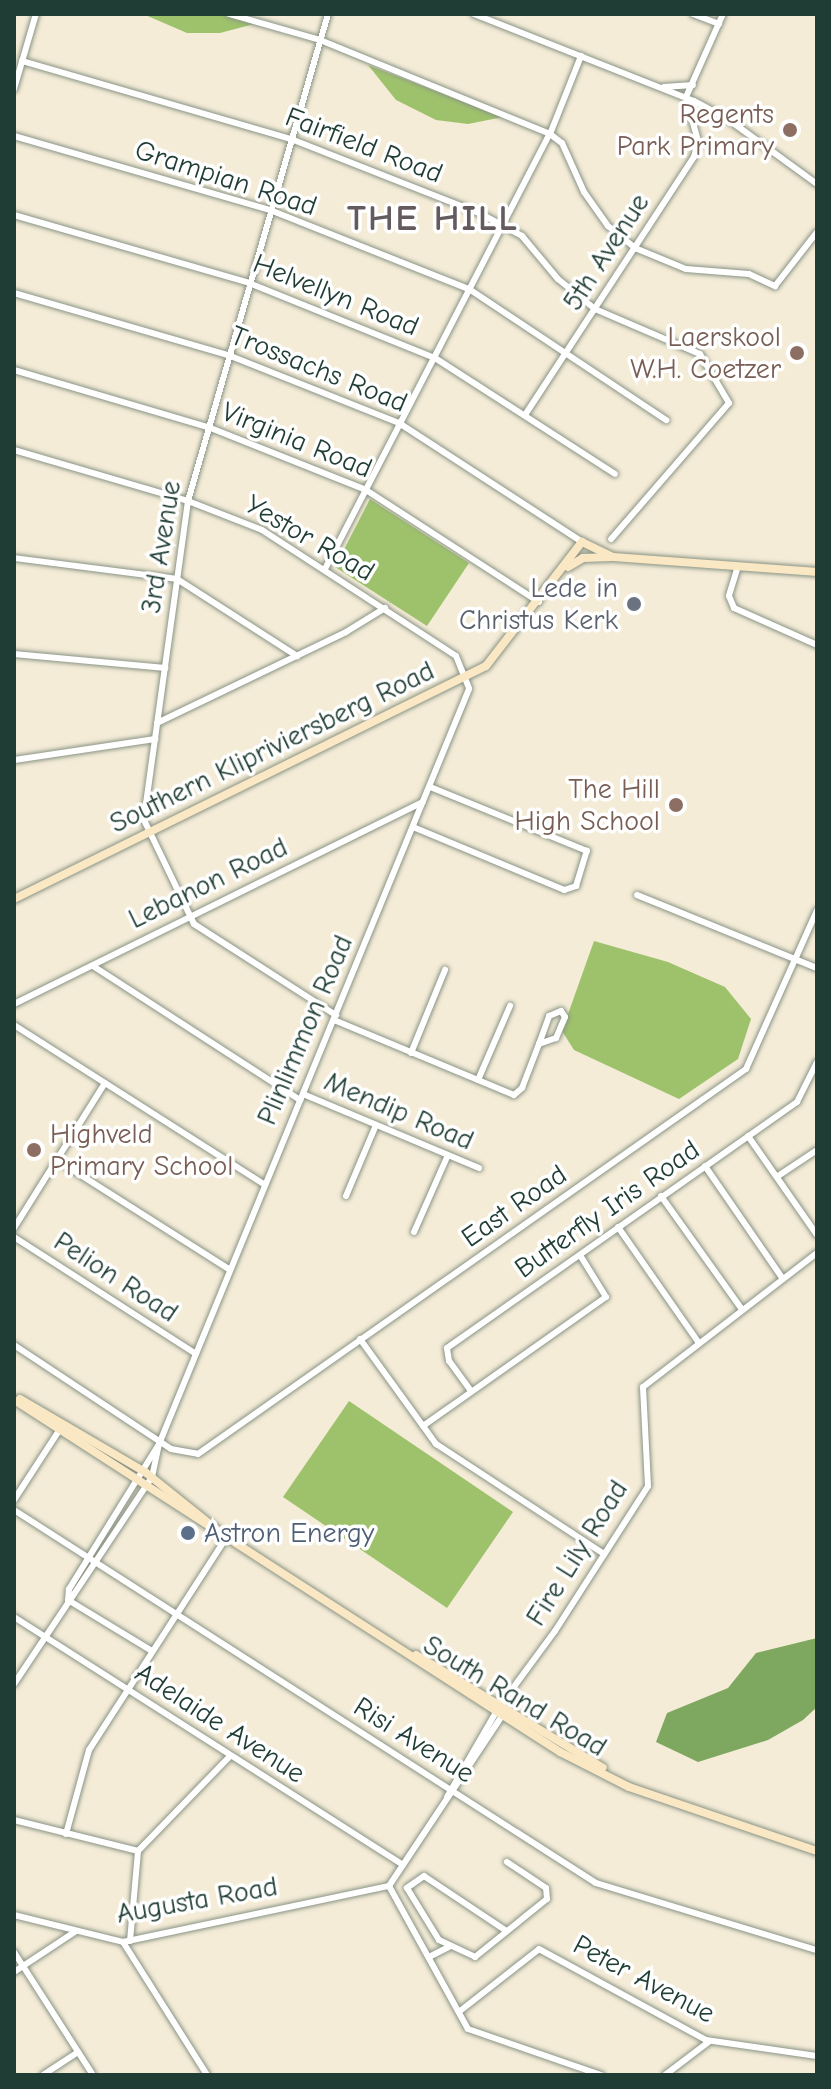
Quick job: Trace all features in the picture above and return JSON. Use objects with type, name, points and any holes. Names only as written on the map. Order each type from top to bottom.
[{"type":"main road","points":[[582,542],[613,557]]},
{"type":"main road","name":"Southern Klipriviersberg Road","points":[[14,899],[466,676],[493,659],[582,542]]},
{"type":"main road","points":[[561,572],[583,558],[613,557],[817,572]]},
{"type":"main road","name":"South Rand Road","points":[[14,1398],[143,1471],[226,1536]]},
{"type":"main road","name":"South Rand Road","points":[[62,1426],[145,1487],[374,1633],[638,1789],[817,1851]]},
{"type":"street","points":[[14,89],[36,14]]},
{"type":"street","points":[[229,14],[320,40],[550,134],[562,143],[597,211],[635,248],[686,269],[749,274],[775,286],[817,232]]},
{"type":"street","name":"3rd Avenue","points":[[147,833],[155,739],[188,501],[328,14]]},
{"type":"street","points":[[474,14],[686,97],[691,104],[738,126],[817,184]]},
{"type":"street","points":[[693,14],[719,24]]},
{"type":"street","points":[[686,97],[696,82],[723,14]]},
{"type":"street","points":[[325,569],[550,134],[581,56]]},
{"type":"street","name":"Fairfield Road","points":[[22,61],[291,139],[504,225],[595,309],[700,354],[729,401],[611,539]]},
{"type":"street","points":[[657,86],[696,82]]},
{"type":"street","name":"5th Avenue","points":[[525,415],[696,153],[698,141],[691,104],[696,82]]},
{"type":"street","name":"Grampian Road","points":[[14,136],[270,210],[469,289],[666,420]]},
{"type":"street","name":"Helvellyn Road","points":[[14,215],[249,283],[435,358],[615,474]]},
{"type":"street","name":"Trossachs Road","points":[[14,293],[228,355],[399,423],[582,542]]},
{"type":"street","name":"Virginia Road","points":[[14,370],[208,427],[366,490],[539,602]]},
{"type":"street","name":"Yestor Road","points":[[15,452],[188,501],[262,530],[456,656],[466,676]]},
{"type":"street","points":[[14,558],[177,579],[297,656]]},
{"type":"street","points":[[738,566],[729,596],[734,608],[817,645]]},
{"type":"street","points":[[157,723],[297,656],[385,608]]},
{"type":"street","points":[[14,654],[165,668]]},
{"type":"street","name":"Plinlimmon Road","points":[[152,1477],[160,1442],[195,1353],[468,696],[466,676]]},
{"type":"street","points":[[14,760],[155,739]]},
{"type":"street","points":[[413,827],[564,890],[576,886],[587,851],[430,787]]},
{"type":"street","name":"Lebanon Road","points":[[14,1004],[423,802]]},
{"type":"street","points":[[147,833],[188,917],[335,1018],[508,1093],[519,1093],[549,1016],[561,1011],[565,1017],[556,1038],[539,1044]]},
{"type":"street","points":[[637,895],[817,968]]},
{"type":"street","name":"East Road","points":[[160,1442],[181,1454],[198,1454],[746,1069],[817,910]]},
{"type":"street","name":"Mendip Road","points":[[93,966],[301,1097],[479,1168]]},
{"type":"street","points":[[411,1053],[445,970]]},
{"type":"street","points":[[478,1080],[510,1006]]},
{"type":"street","points":[[14,1025],[264,1184]]},
{"type":"street","name":"Butterfly Iris Road","points":[[471,1391],[449,1361],[447,1348],[797,1102],[814,1080],[817,1062]]},
{"type":"street","points":[[14,1228],[105,1083]]},
{"type":"street","points":[[346,1196],[376,1125]]},
{"type":"street","points":[[748,1136],[817,1235]]},
{"type":"street","points":[[778,1176],[817,1150]]},
{"type":"street","points":[[414,1232],[448,1155]]},
{"type":"street","points":[[57,1160],[230,1270]]},
{"type":"street","points":[[705,1166],[783,1279]]},
{"type":"street","points":[[661,1196],[741,1308]]},
{"type":"street","points":[[618,1227],[699,1343]]},
{"type":"street","name":"Pelion Road","points":[[14,1237],[195,1353]]},
{"type":"street","name":"Fire Lily Road","points":[[403,1865],[648,1486],[643,1387],[741,1308],[817,1253]]},
{"type":"street","points":[[423,1426],[606,1297],[580,1255]]},
{"type":"street","points":[[360,1339],[436,1444],[604,1554]]},
{"type":"street","points":[[14,1345],[160,1442]]},
{"type":"street","points":[[14,1500],[62,1426]]},
{"type":"street","name":"Plinlimmon Road","points":[[68,1600],[69,1589],[160,1442]]},
{"type":"street","points":[[14,1684],[68,1600],[98,1563],[152,1477]]},
{"type":"street","name":"Risi Avenue","points":[[14,1510],[606,1887],[817,1950]]},
{"type":"street","points":[[66,1834],[89,1750],[226,1536]]},
{"type":"street","points":[[68,1600],[152,1651]]},
{"type":"street","name":"Adelaide Avenue","points":[[14,1617],[403,1865]]},
{"type":"street","points":[[207,2075],[127,1942],[138,1851],[230,1756]]},
{"type":"street","points":[[14,1820],[138,1851]]},
{"type":"street","points":[[505,1930],[418,1877],[408,1885],[408,1895],[439,1940],[475,1957],[548,1895],[540,1883],[507,1862]]},
{"type":"street","points":[[403,1865],[389,1886],[466,2026],[478,2035],[601,2075]]},
{"type":"street","name":"Augusta Road","points":[[14,1915],[127,1942],[389,1886]]},
{"type":"street","points":[[14,1972],[76,1931]]},
{"type":"street","points":[[429,1957],[449,1947]]},
{"type":"street","name":"Peter Avenue","points":[[460,2011],[531,1952],[546,1951],[710,2041],[817,2056]]},
{"type":"street","points":[[14,1952],[93,2075]]},
{"type":"street","points":[[665,2075],[710,2041]]},
{"type":"street","points":[[43,2075],[78,2052]]},
{"type":"green space","points":[[143,14],[220,14],[254,24],[220,33],[187,33]]},
{"type":"green space","points":[[368,65],[503,117],[468,124],[436,120],[396,100]]},
{"type":"green space","points":[[370,499],[469,563],[427,626],[335,567]]},
{"type":"green space","points":[[594,941],[668,962],[725,987],[751,1019],[738,1059],[679,1099],[574,1050],[562,1031]]},
{"type":"green space","points":[[349,1401],[513,1512],[447,1608],[283,1497]]},
{"type":"green space","points":[[817,1638],[817,1707],[803,1720],[768,1740],[698,1762],[656,1742],[667,1713],[728,1688],[756,1653]]},
{"type":"place","name":"Regents Park Primary","points":[[790,130]]},
{"type":"place","name":"Laerskool W.H. Coetzer","points":[[797,353]]},
{"type":"place","name":"Lede in Christus Kerk","points":[[634,604]]},
{"type":"place","name":"The Hill High School","points":[[676,805]]},
{"type":"place","name":"Highveld Primary School","points":[[34,1150]]},
{"type":"place","name":"Astron Energy","points":[[188,1533]]},
{"type":"district","name":"THE HILL","points":[[433,219]]}]
